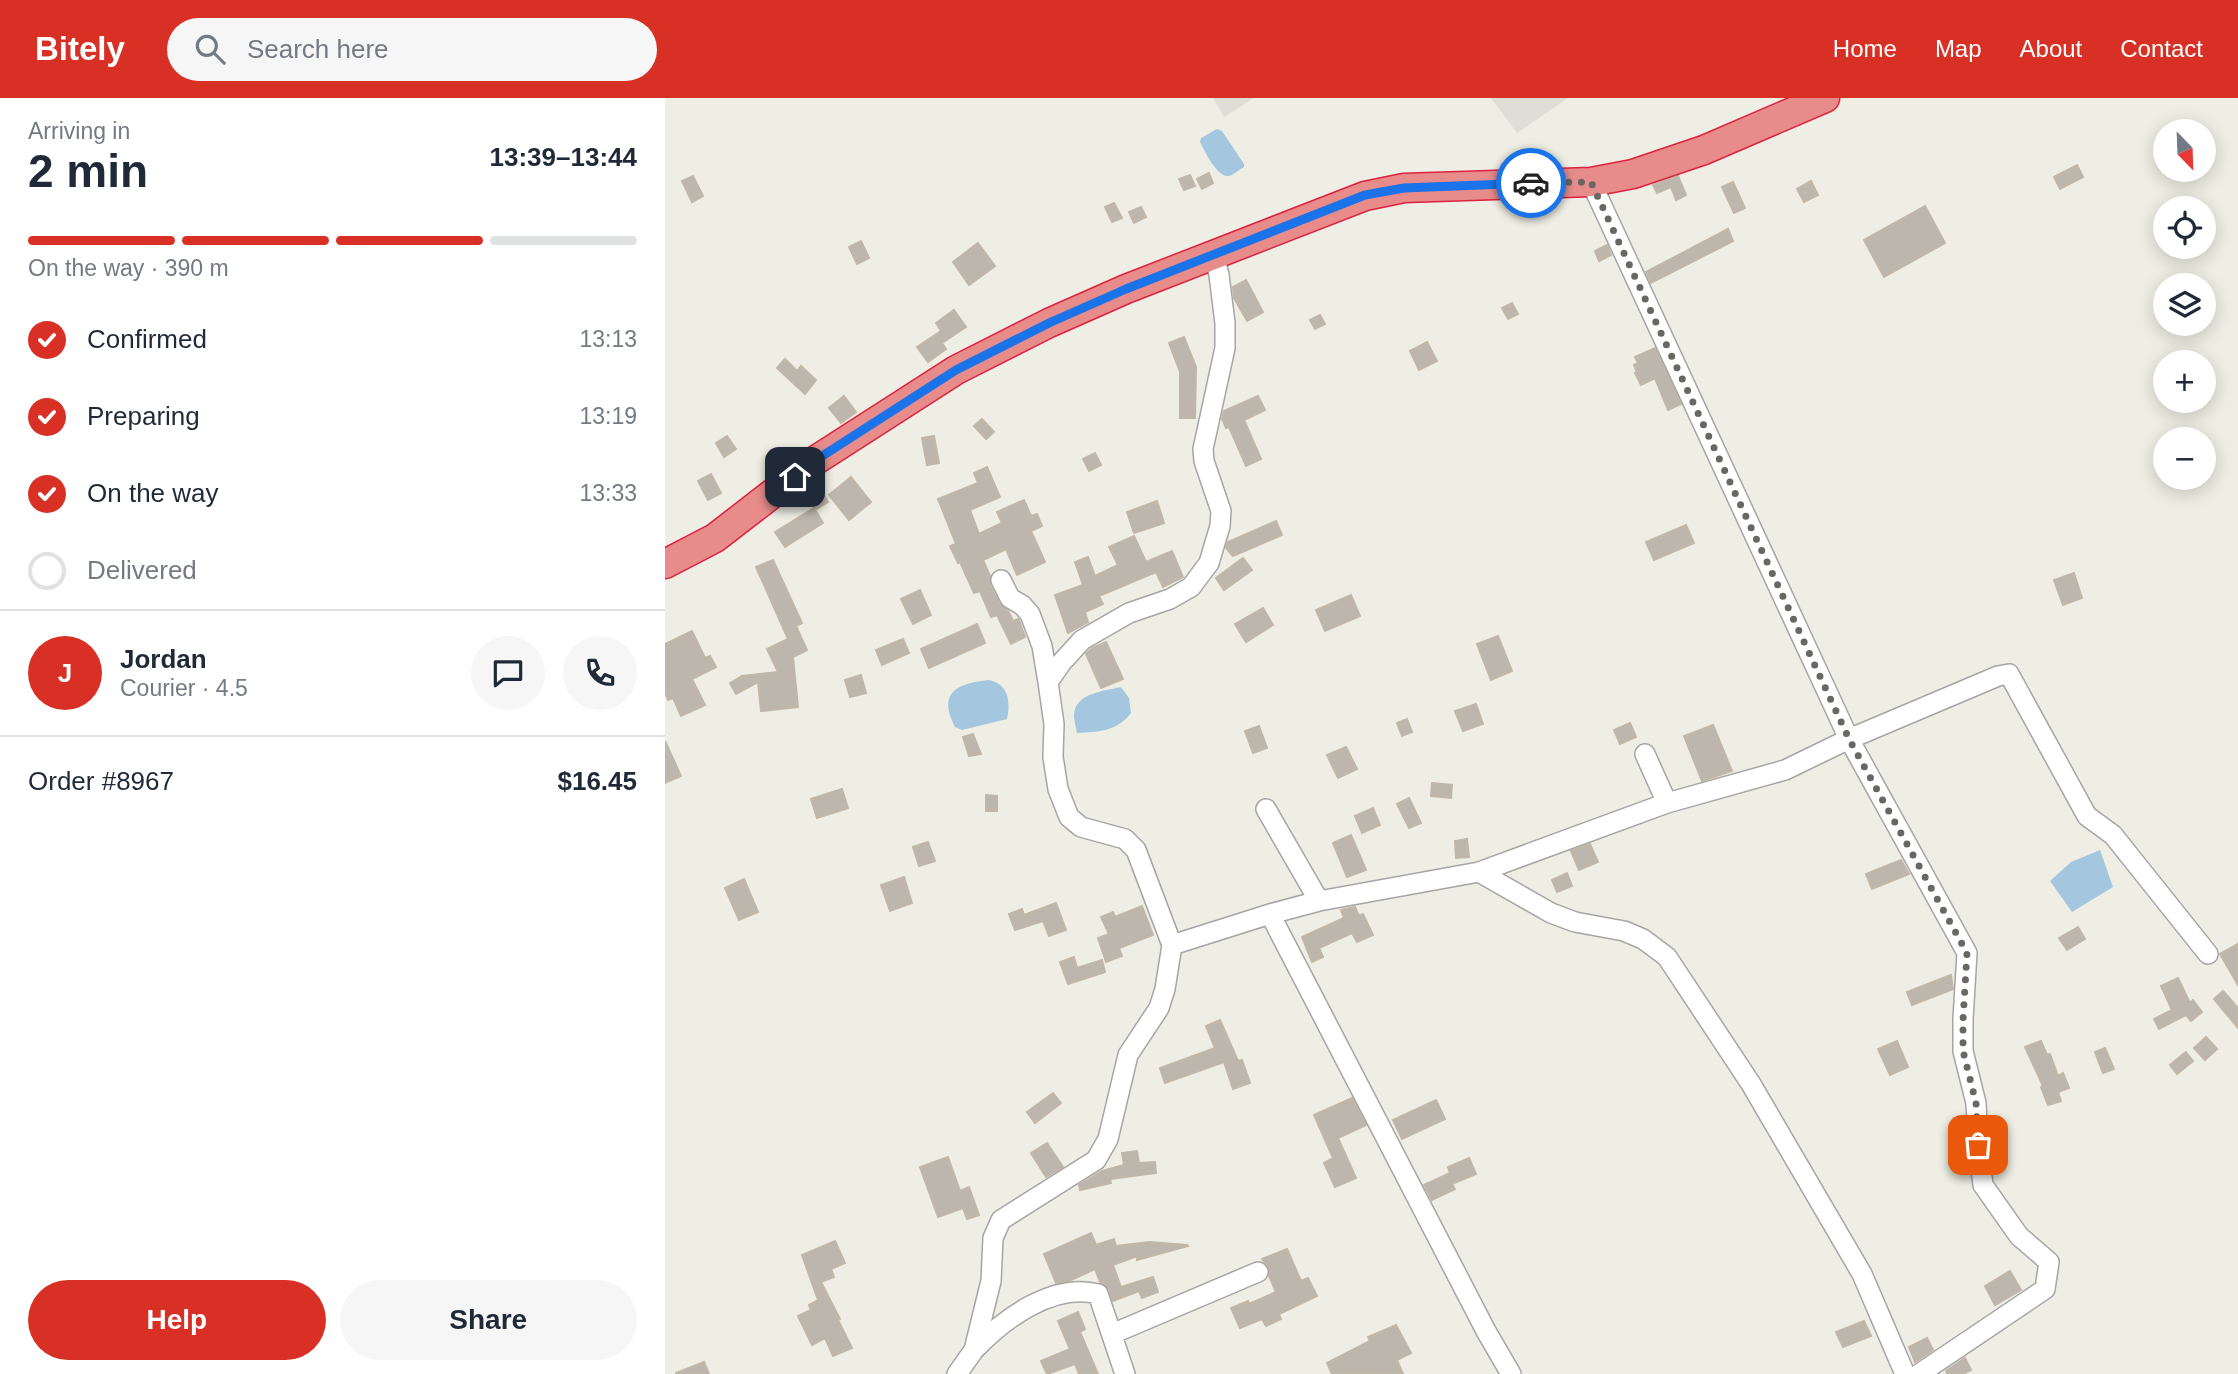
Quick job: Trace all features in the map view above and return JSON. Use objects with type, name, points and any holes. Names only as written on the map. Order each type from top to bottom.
[{"type":"highway","points":[[665,564],[715,538],[816,460],[956,370],[1049,323],[1214,255],[1365,195],[1404,188],[1591,182],[1633,174],[1704,150],[1825,98]]},
{"type":"street","points":[[1591,182],[1849,739],[1967,953],[1963,1051],[1976,1103],[1983,1185],[2019,1236],[2049,1262],[2045,1289],[1919,1374]]},
{"type":"street","points":[[1048,682],[1082,640],[1129,613],[1170,599],[1191,587],[1209,563],[1220,526],[1221,511],[1204,461],[1203,449],[1225,348],[1225,323],[1214,255]]},
{"type":"street","points":[[974,1350],[991,1281],[993,1238],[1001,1220],[1096,1160],[1108,1139],[1128,1055],[1159,1008],[1172,945],[1136,850],[1125,839],[1081,827],[1069,817],[1058,789],[1053,757],[1054,723],[1042,646],[1030,614],[1010,598],[1001,580]]},
{"type":"street","points":[[1172,945],[1319,901],[1479,872],[1667,803],[1785,770],[1849,739],[2008,674],[2087,816],[2113,835],[2207,954]]},
{"type":"street","points":[[1645,754],[1667,803]]},
{"type":"street","points":[[1266,809],[1319,901]]},
{"type":"street","points":[[1479,872],[1551,913],[1574,922],[1624,931],[1643,939],[1667,957],[1751,1084],[1862,1274],[1905,1374]]},
{"type":"street","points":[[1270,914],[1467,1295],[1511,1374]]},
{"type":"street","points":[[1112,1334],[1258,1272]]},
{"type":"street","points":[[957,1374],[993,1330],[1034,1305],[1064,1293],[1084,1290],[1098,1294],[1125,1374]]},
{"type":"shaded area","points":[[1213,98],[1254,98],[1224,117]]},
{"type":"shaded area","points":[[1491,98],[1568,98],[1517,133]]},
{"type":"water","points":[[1217,129],[1222,131],[1244,164],[1244,167],[1229,176],[1220,173],[1200,142],[1201,138]]},
{"type":"water","points":[[989,680],[1000,685],[1007,694],[1007,719],[962,730],[955,727],[948,706],[953,692],[968,684]]},
{"type":"water","points":[[1121,687],[1129,698],[1131,713],[1126,719],[1107,729],[1077,733],[1074,715],[1079,702],[1091,694]]},
{"type":"water","points":[[2100,850],[2113,887],[2072,912],[2050,881],[2071,862]]},
{"type":"building","points":[[2077,165],[2083,177],[2060,189],[2054,177]]},
{"type":"building","points":[[1209,173],[1213,183],[1202,189],[1197,179]]},
{"type":"building","points":[[1190,175],[1195,186],[1184,190],[1179,179]]},
{"type":"building","points":[[693,176],[703,196],[692,202],[682,181]]},
{"type":"building","points":[[1678,176],[1686,195],[1676,200],[1671,187],[1657,193],[1653,185]]},
{"type":"building","points":[[1811,181],[1818,195],[1804,202],[1797,189]]},
{"type":"building","points":[[1733,182],[1745,208],[1734,213],[1722,187]]},
{"type":"building","points":[[1114,203],[1122,218],[1112,222],[1105,207]]},
{"type":"building","points":[[1925,206],[1945,243],[1884,277],[1864,240]]},
{"type":"building","points":[[1141,207],[1146,217],[1134,223],[1129,212]]},
{"type":"building","points":[[1728,229],[1733,241],[1651,283],[1646,272]]},
{"type":"building","points":[[861,241],[869,258],[857,264],[849,247]]},
{"type":"building","points":[[978,243],[995,266],[969,285],[953,262]]},
{"type":"building","points":[[1607,245],[1611,255],[1599,261],[1595,251]]},
{"type":"building","points":[[1246,280],[1263,312],[1247,321],[1234,298],[1233,287]]},
{"type":"building","points":[[1512,303],[1518,314],[1508,319],[1502,308]]},
{"type":"building","points":[[954,310],[966,327],[942,343],[946,349],[928,362],[917,347],[941,331],[936,323]]},
{"type":"building","points":[[1320,315],[1325,324],[1315,329],[1310,320]]},
{"type":"building","points":[[1184,337],[1196,367],[1195,418],[1180,418],[1180,372],[1169,343]]},
{"type":"building","points":[[1427,342],[1437,361],[1419,370],[1410,351]]},
{"type":"building","points":[[1655,348],[1681,404],[1668,410],[1655,378],[1641,385],[1635,373],[1637,372],[1634,365],[1638,363],[1635,357]]},
{"type":"building","points":[[785,359],[797,371],[801,366],[816,380],[805,394],[777,368]]},
{"type":"building","points":[[844,396],[856,412],[841,423],[829,408]]},
{"type":"building","points":[[1258,396],[1265,410],[1244,420],[1261,459],[1246,466],[1229,427],[1226,428],[1222,419],[1224,411]]},
{"type":"building","points":[[982,419],[994,432],[986,439],[974,426]]},
{"type":"building","points":[[727,436],[736,449],[724,457],[716,443]]},
{"type":"building","points":[[934,436],[939,463],[927,465],[922,438]]},
{"type":"building","points":[[1095,453],[1101,465],[1089,471],[1083,459]]},
{"type":"building","points":[[987,467],[1000,497],[970,510],[979,534],[1002,523],[997,512],[1024,500],[1031,516],[1037,514],[1042,526],[1031,531],[1045,562],[1017,575],[1006,549],[983,560],[990,576],[990,585],[999,603],[1009,612],[1013,621],[1019,620],[1025,637],[1011,644],[997,615],[991,617],[980,591],[974,593],[960,562],[958,563],[950,546],[956,544],[938,499],[978,483],[974,473]]},
{"type":"building","points":[[711,474],[721,493],[708,500],[698,481]]},
{"type":"building","points":[[851,477],[871,502],[849,520],[829,495]]},
{"type":"building","points":[[822,492],[828,502],[816,509],[811,499]]},
{"type":"building","points":[[1157,501],[1164,523],[1134,533],[1127,512]]},
{"type":"building","points":[[814,508],[823,523],[785,547],[775,532]]},
{"type":"building","points":[[1276,521],[1282,535],[1233,556],[1226,548],[1228,542]]},
{"type":"building","points":[[1686,525],[1694,543],[1654,560],[1646,542]]},
{"type":"building","points":[[1134,536],[1146,562],[1172,551],[1183,577],[1163,587],[1156,572],[1099,596],[1103,604],[1085,612],[1088,622],[1068,633],[1055,595],[1083,585],[1075,562],[1088,557],[1095,576],[1118,565],[1109,547]]},
{"type":"building","points":[[1243,558],[1252,570],[1224,590],[1216,578]]},
{"type":"building","points":[[773,560],[802,623],[796,626],[807,650],[793,657],[798,707],[761,711],[758,682],[736,694],[730,683],[742,676],[778,672],[767,649],[788,639],[756,567]]},
{"type":"building","points":[[2074,573],[2082,598],[2063,605],[2054,580]]},
{"type":"building","points":[[920,590],[931,615],[913,624],[901,599]]},
{"type":"building","points":[[1351,595],[1360,616],[1325,631],[1316,610]]},
{"type":"building","points":[[1263,608],[1273,625],[1246,642],[1235,624]]},
{"type":"building","points":[[977,624],[985,643],[929,668],[921,649]]},
{"type":"building","points":[[692,631],[705,658],[710,656],[716,667],[692,679],[705,705],[681,716],[673,698],[668,700],[665,692],[665,644]]},
{"type":"building","points":[[1498,636],[1512,671],[1491,680],[1477,644]]},
{"type":"building","points":[[903,639],[909,653],[882,665],[876,650]]},
{"type":"building","points":[[1106,642],[1123,679],[1101,688],[1086,654]]},
{"type":"building","points":[[861,675],[866,693],[850,697],[845,680]]},
{"type":"building","points":[[1476,704],[1483,724],[1463,731],[1455,711]]},
{"type":"building","points":[[1407,719],[1412,732],[1402,736],[1397,723]]},
{"type":"building","points":[[1630,723],[1636,737],[1620,744],[1614,730]]},
{"type":"building","points":[[1713,725],[1732,771],[1702,781],[1684,736]]},
{"type":"building","points":[[1259,726],[1267,748],[1253,753],[1245,731]]},
{"type":"building","points":[[973,734],[981,754],[969,756],[963,737]]},
{"type":"building","points":[[665,741],[681,776],[665,783]]},
{"type":"building","points":[[1346,747],[1357,769],[1338,778],[1327,755]]},
{"type":"building","points":[[1432,783],[1452,785],[1451,798],[1431,796]]},
{"type":"building","points":[[842,789],[848,808],[817,818],[811,799]]},
{"type":"building","points":[[986,795],[997,796],[997,811],[986,811]]},
{"type":"building","points":[[1409,798],[1421,823],[1409,828],[1397,804]]},
{"type":"building","points":[[1373,808],[1380,825],[1362,833],[1355,816]]},
{"type":"building","points":[[1351,835],[1366,870],[1347,877],[1333,843]]},
{"type":"building","points":[[1467,839],[1469,857],[1456,858],[1455,841]]},
{"type":"building","points":[[928,842],[935,861],[919,866],[913,847]]},
{"type":"building","points":[[1590,844],[1598,862],[1579,870],[1571,851]]},
{"type":"building","points":[[1901,860],[1909,874],[1872,889],[1866,874]]},
{"type":"building","points":[[1567,873],[1572,886],[1557,892],[1552,880]]},
{"type":"building","points":[[904,877],[912,903],[890,911],[881,885]]},
{"type":"building","points":[[744,879],[758,912],[739,920],[725,888]]},
{"type":"building","points":[[1056,903],[1066,930],[1049,936],[1043,921],[1015,930],[1009,914],[1022,909],[1024,915]]},
{"type":"building","points":[[1142,906],[1153,935],[1119,948],[1122,956],[1106,962],[1098,938],[1109,934],[1101,917],[1113,912],[1115,917]]},
{"type":"building","points":[[1355,907],[1359,916],[1363,914],[1373,935],[1357,942],[1352,933],[1319,948],[1323,957],[1312,962],[1302,937],[1344,918],[1341,910]]},
{"type":"building","points":[[2078,927],[2085,939],[2067,950],[2059,938]]},
{"type":"building","points":[[2238,944],[2238,985],[2220,954]]},
{"type":"building","points":[[1074,957],[1077,968],[1102,960],[1105,972],[1068,984],[1060,962]]},
{"type":"building","points":[[1951,975],[1953,989],[1912,1005],[1907,992]]},
{"type":"building","points":[[2178,978],[2190,1003],[2193,1000],[2202,1012],[2191,1021],[2186,1015],[2159,1029],[2154,1019],[2172,1010],[2161,986]]},
{"type":"building","points":[[2223,991],[2238,1008],[2238,1028],[2214,999]]},
{"type":"building","points":[[1220,1020],[1238,1061],[1242,1060],[1250,1083],[1233,1089],[1224,1062],[1165,1083],[1160,1068],[1215,1048],[1206,1026]]},
{"type":"building","points":[[2206,1037],[2217,1049],[2205,1060],[2194,1048]]},
{"type":"building","points":[[1897,1041],[1908,1067],[1890,1075],[1878,1049]]},
{"type":"building","points":[[2041,1041],[2047,1055],[2050,1054],[2058,1076],[2063,1073],[2069,1088],[2058,1092],[2061,1101],[2048,1105],[2041,1087],[2043,1086],[2025,1047]]},
{"type":"building","points":[[2105,1048],[2114,1069],[2103,1073],[2095,1052]]},
{"type":"building","points":[[2186,1052],[2193,1061],[2177,1074],[2170,1065]]},
{"type":"building","points":[[1053,1093],[1061,1103],[1035,1123],[1027,1112]]},
{"type":"building","points":[[1352,1098],[1366,1125],[1338,1138],[1356,1178],[1335,1187],[1324,1163],[1333,1158],[1314,1115]]},
{"type":"building","points":[[1436,1100],[1445,1119],[1402,1139],[1393,1120]]},
{"type":"building","points":[[1047,1143],[1063,1167],[1046,1177],[1031,1153]]},
{"type":"building","points":[[1137,1151],[1139,1163],[1155,1162],[1156,1173],[1110,1179],[1111,1183],[1080,1190],[1079,1185],[1102,1171],[1124,1165],[1122,1153]]},
{"type":"building","points":[[948,1157],[960,1191],[969,1187],[979,1215],[967,1219],[963,1208],[938,1217],[920,1167]]},
{"type":"building","points":[[1469,1158],[1476,1174],[1452,1184],[1455,1189],[1432,1200],[1424,1185],[1450,1173],[1448,1167]]},
{"type":"building","points":[[1091,1233],[1096,1245],[1114,1239],[1116,1246],[1149,1242],[1188,1246],[1137,1260],[1137,1256],[1113,1265],[1121,1287],[1153,1277],[1158,1292],[1142,1298],[1139,1291],[1113,1301],[1109,1289],[1100,1282],[1095,1269],[1069,1281],[1056,1283],[1044,1254]]},
{"type":"building","points":[[835,1241],[845,1263],[831,1269],[834,1277],[821,1282],[852,1348],[833,1356],[825,1338],[812,1345],[798,1316],[811,1310],[809,1305],[818,1300],[802,1255]]},
{"type":"building","points":[[1287,1249],[1301,1281],[1308,1278],[1317,1296],[1279,1314],[1281,1319],[1266,1326],[1262,1319],[1240,1328],[1231,1308],[1248,1301],[1249,1304],[1276,1292],[1269,1276],[1269,1268],[1262,1259]]},
{"type":"building","points":[[2010,1271],[2021,1290],[1995,1305],[1985,1286]]},
{"type":"building","points":[[1078,1312],[1085,1329],[1080,1332],[1098,1374],[1079,1374],[1075,1364],[1047,1374],[1041,1361],[1070,1349],[1058,1321]]},
{"type":"building","points":[[1864,1321],[1871,1336],[1843,1347],[1836,1332]]},
{"type":"building","points":[[1396,1325],[1411,1353],[1397,1360],[1403,1374],[1332,1374],[1327,1363],[1370,1341],[1368,1337]]},
{"type":"building","points":[[1927,1338],[1933,1350],[1915,1362],[1909,1347]]},
{"type":"building","points":[[1965,1358],[1971,1370],[1963,1374],[1947,1374],[1946,1371]]},
{"type":"building","points":[[704,1362],[709,1374],[676,1374],[676,1373]]},
{"type":"way so far","points":[[1531,183],[1591,182],[1849,739],[1967,953],[1963,1051],[1974,1090],[1978,1145]]},
{"type":"route","points":[[795,477],[816,460],[956,370],[1049,323],[1126,289],[1365,195],[1404,188],[1531,183]]}]
